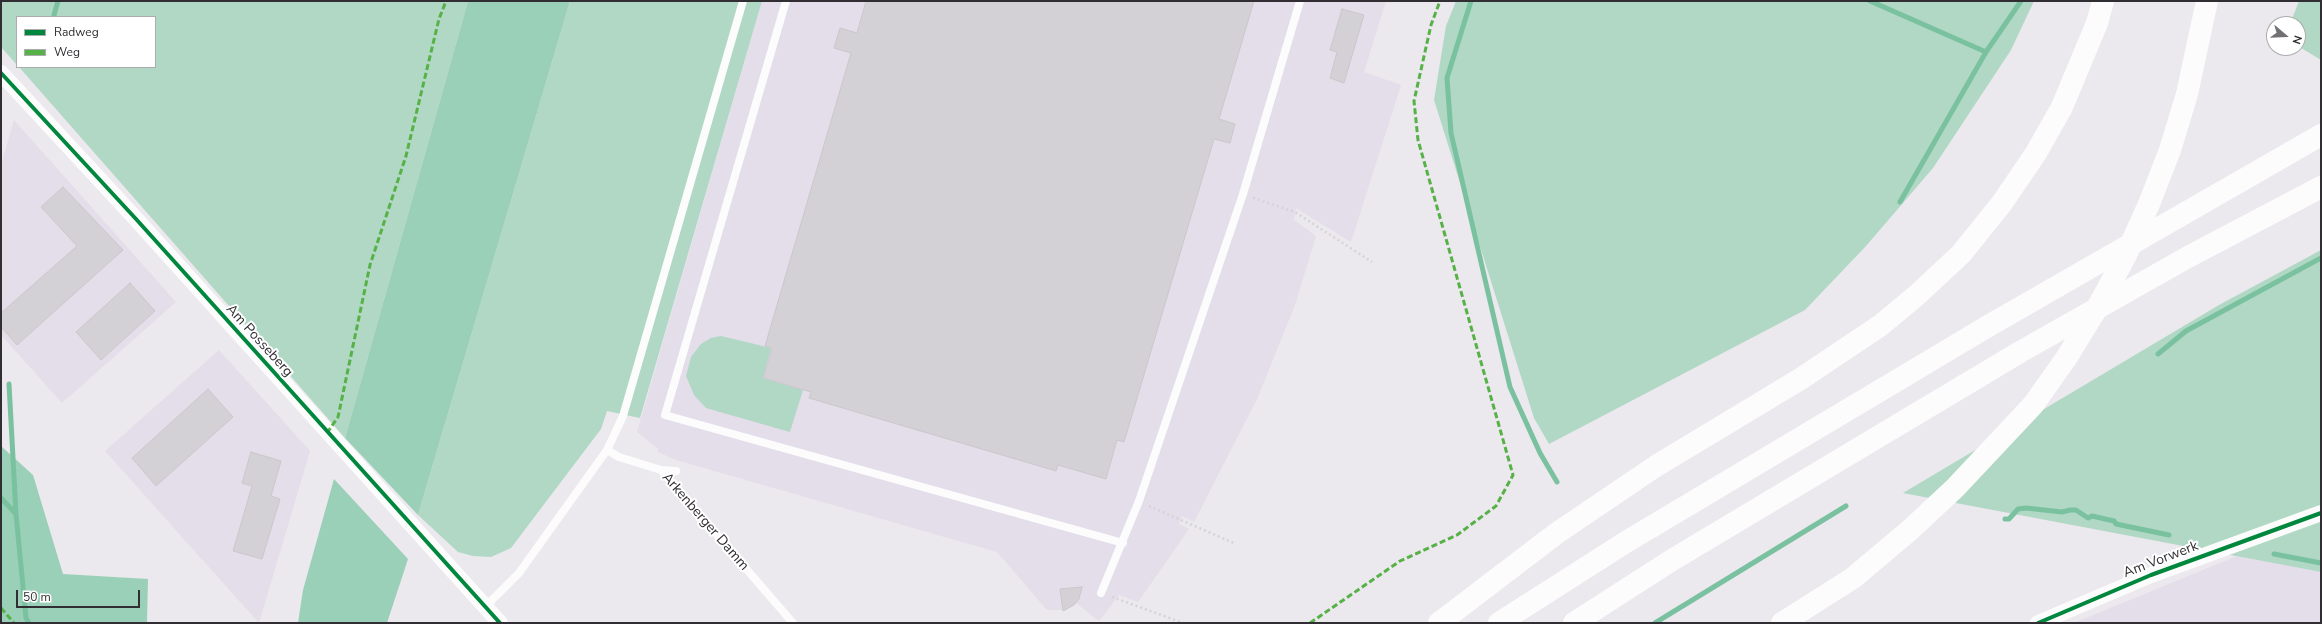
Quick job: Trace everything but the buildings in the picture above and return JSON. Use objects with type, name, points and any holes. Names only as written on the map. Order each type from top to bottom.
[{"type":"highway","points":[[1439,623],[1557,533],[1656,466],[1802,378],[1881,325],[1961,254],[2002,203],[2036,153],[2062,107],[2097,23],[2103,1]]},
{"type":"highway","points":[[1782,623],[1858,573],[1910,530],[1990,451],[2033,405],[2067,357],[2097,308],[2125,257],[2149,204],[2170,150],[2187,94],[2207,1]]},
{"type":"highway","points":[[1499,623],[1626,542],[1949,350],[2321,135]]},
{"type":"highway","points":[[1574,623],[1672,560],[2020,352],[2188,257],[2321,187]]},
{"type":"street","name":"Am Posseberg","points":[[1,73],[136,219],[500,623]]},
{"type":"street","name":"Am Vorwerk","points":[[2038,623],[2151,575],[2321,513]]},
{"type":"lane","points":[[484,607],[519,573],[607,450],[623,416],[743,1]]},
{"type":"lane","points":[[786,1],[665,415],[1122,543]]},
{"type":"lane","points":[[1101,593],[1140,501],[1243,194],[1300,1]]},
{"type":"lane","name":"Arkenberger Damm","points":[[607,450],[661,470],[793,623]]},
{"type":"lane","points":[[661,470],[676,471]]},
{"type":"path","points":[[1243,194],[1295,212],[1372,262]]},
{"type":"path","points":[[1140,501],[1236,544]]},
{"type":"path","points":[[1101,593],[1183,623]]},
{"type":"shaded area","points":[[762,1],[1386,1],[1364,72],[1401,85],[1351,242],[1296,208],[1294,220],[1316,236],[1295,305],[1258,397],[1194,522],[1182,516],[1179,524],[1189,529],[1138,602],[1119,595],[1099,621],[1076,603],[1066,610],[1047,610],[997,552],[676,460],[658,452],[658,449],[637,432]]},
{"type":"shaded area","points":[[14,120],[176,302],[62,403],[1,335],[1,165]]},
{"type":"shaded area","points":[[219,350],[310,451],[259,623],[105,451]]},
{"type":"shaded area","points":[[2237,556],[2321,572],[2321,623],[2074,623]]},
{"type":"green space","points":[[1,1],[468,1],[345,438],[20,68],[156,68],[156,16],[16,16],[16,64],[1,47]]},
{"type":"green space","points":[[468,1],[570,1],[418,515],[345,438]]},
{"type":"green space","points":[[570,1],[762,1],[640,418],[607,411],[601,429],[511,548],[491,557],[473,556],[458,552],[418,515]]},
{"type":"green space","points":[[1456,1],[2034,1],[2011,50],[1933,168],[1866,246],[1805,310],[1549,444],[1534,418],[1434,100],[1446,26]]},
{"type":"green space","points":[[2299,1],[2321,1],[2321,60],[2306,51],[2306,16],[2293,16]]},
{"type":"green space","points":[[2321,250],[2321,572],[1903,493],[2219,305]]},
{"type":"green space","points":[[721,336],[771,348],[763,378],[803,390],[790,432],[706,408],[694,395],[686,376],[691,357],[701,344],[711,338]]},
{"type":"green space","points":[[1,446],[33,475],[63,574],[148,579],[147,623],[1,623]]},
{"type":"green space","points":[[334,479],[408,559],[387,623],[298,623],[303,590]]},
{"type":"waterway","points":[[54,15],[58,1]]},
{"type":"waterway","points":[[1471,1],[1447,78],[1451,133],[1510,387],[1540,453],[1557,482]]},
{"type":"waterway","points":[[1870,1],[1986,52]]},
{"type":"waterway","points":[[1900,202],[1986,52],[2021,1]]},
{"type":"waterway","points":[[2158,354],[2186,331],[2321,258]]},
{"type":"waterway","points":[[9,384],[16,514],[26,618],[29,623]]},
{"type":"waterway","points":[[1,498],[16,514]]},
{"type":"waterway","points":[[1655,623],[1846,506]]},
{"type":"waterway","points":[[2005,519],[2009,519],[2018,509],[2026,508],[2062,512],[2076,510],[2088,518],[2092,516],[2114,521],[2116,524],[2169,535]]},
{"type":"waterway","points":[[2274,554],[2321,563]]},
{"type":"marked path","points":[[327,433],[338,417],[370,265],[406,156],[439,19],[446,1]]},
{"type":"marked path","points":[[1310,623],[1400,561],[1457,535],[1496,506],[1513,475],[1418,140],[1414,101],[1431,25],[1440,1]]},
{"type":"marked path","points":[[1,608],[14,623]]},
{"type":"cycle path","points":[[1,73],[136,219],[500,623]]},
{"type":"cycle path","points":[[2038,623],[2151,575],[2321,513]]}]
